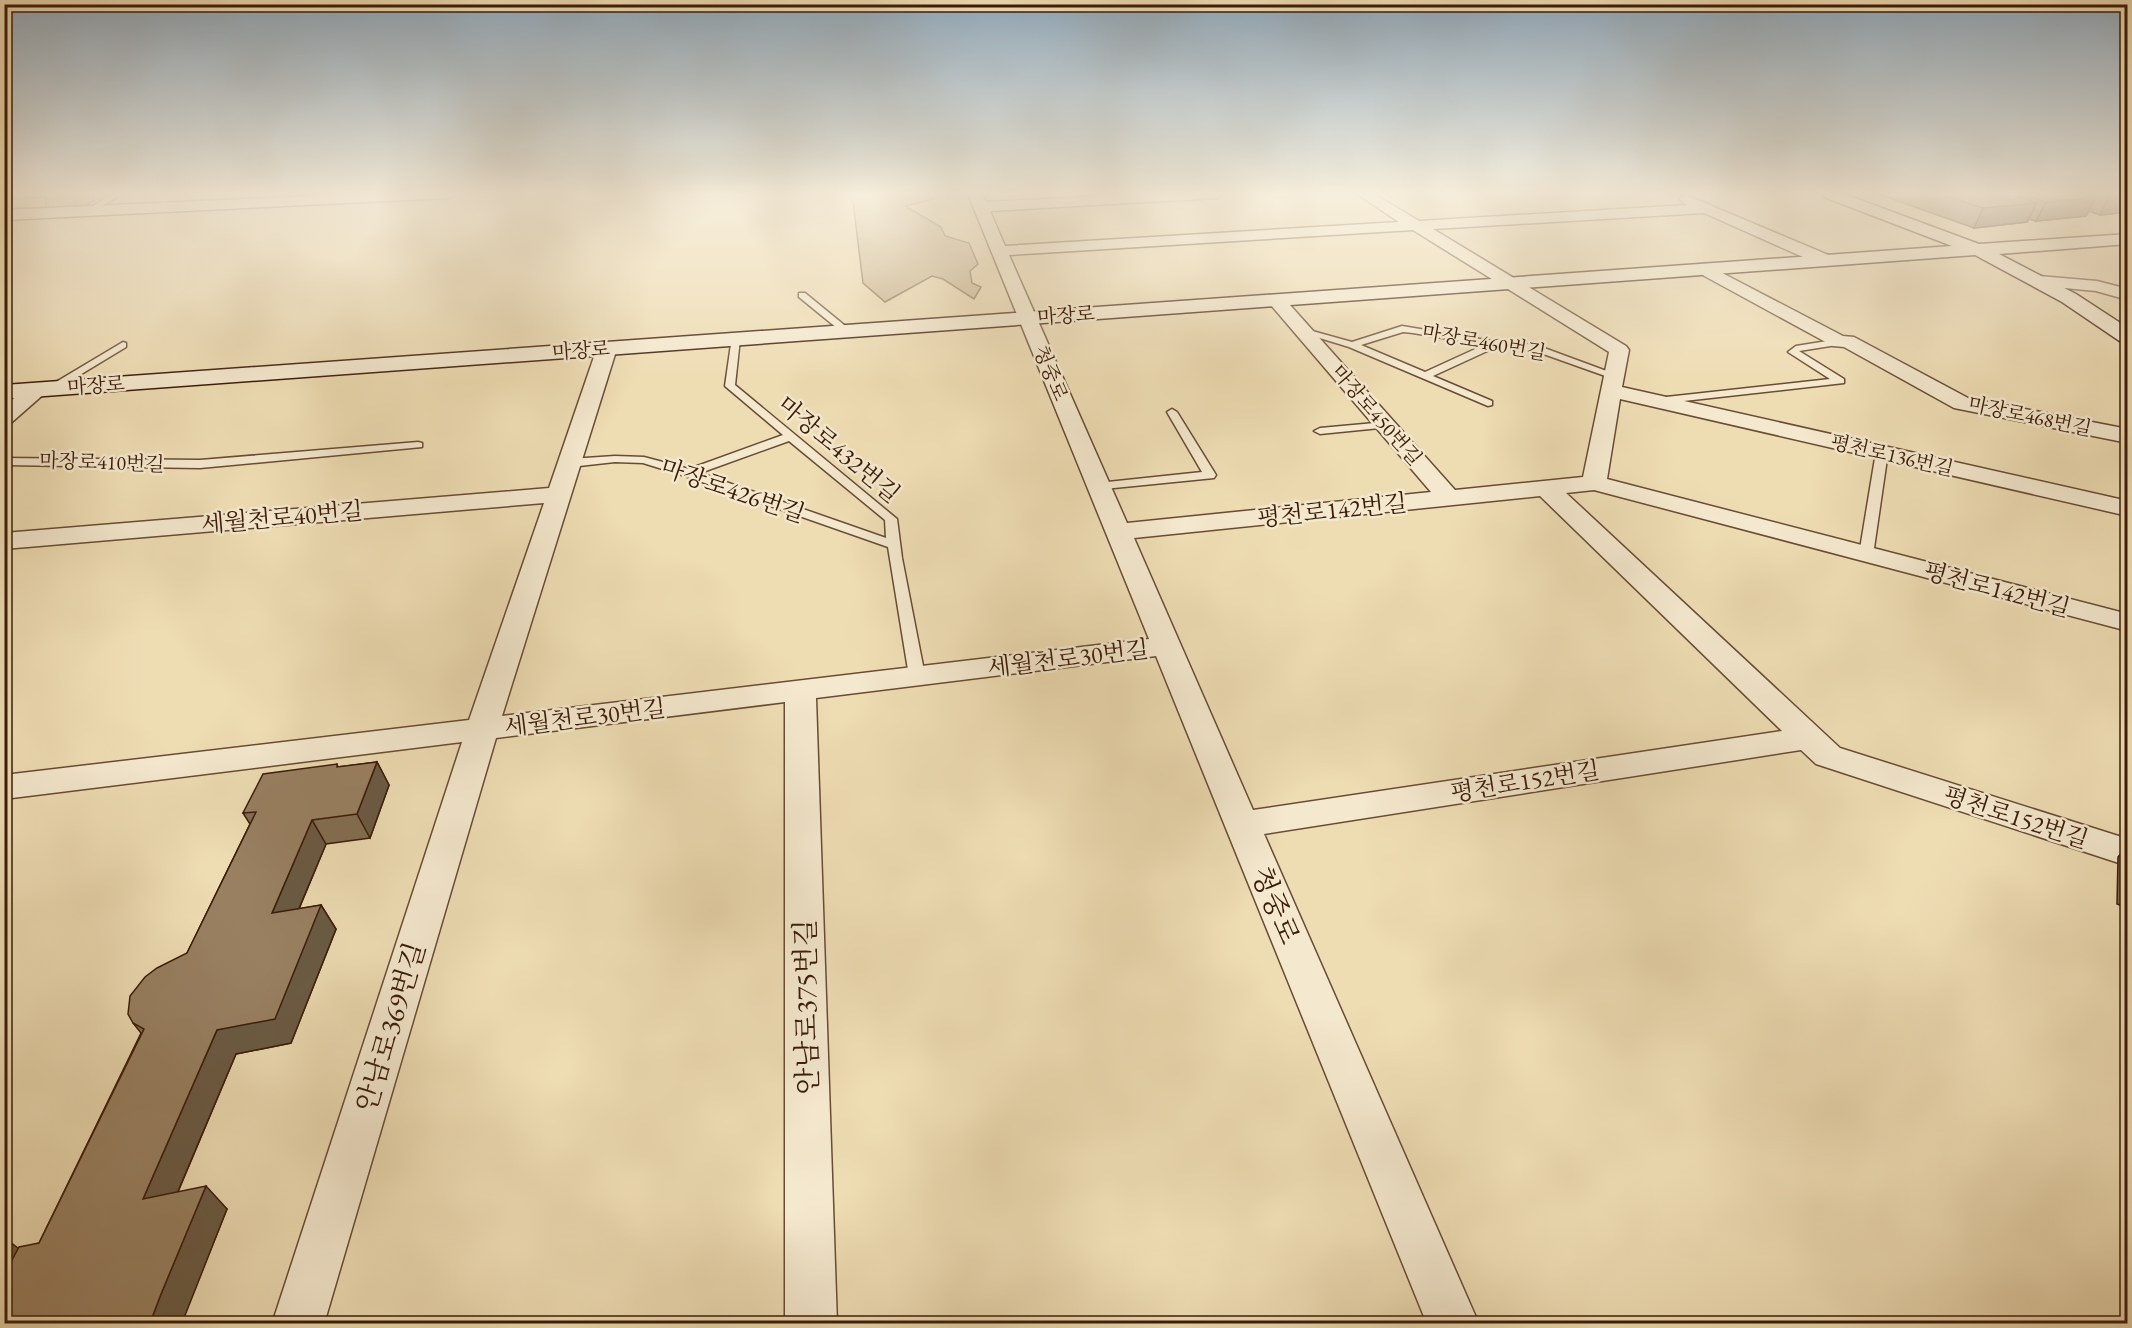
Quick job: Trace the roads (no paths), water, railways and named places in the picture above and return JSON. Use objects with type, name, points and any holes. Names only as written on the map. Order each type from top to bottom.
[{"type":"main road","name":"마장로","points":[[4,392],[1896,256]]},
{"type":"main road","points":[[1990,256],[2069,298],[2127,338]]},
{"type":"street","name":"청중로","points":[[1001,256],[1453,1323]]},
{"type":"street","points":[[1465,256],[1509,283]]},
{"type":"street","points":[[1816,256],[1827,261]]},
{"type":"street","name":"마장로468번길","points":[[1705,269],[1840,342],[1847,341],[1962,403],[2127,436]]},
{"type":"street","points":[[2039,281],[2097,286],[2127,295]]},
{"type":"street","name":"마장로460번길","points":[[1509,283],[1619,350],[1594,483]]},
{"type":"street","name":"마장로450번길","points":[[1276,300],[1449,498]]},
{"type":"street","points":[[482,730],[607,348]]},
{"type":"street","name":"평천로136번길","points":[[1613,383],[1657,401],[2127,509]]},
{"type":"street","points":[[4,417],[44,389]]},
{"type":"street","name":"평천로142번길","points":[[1118,532],[1594,483],[2127,623]]},
{"type":"street","name":"평천로152번길","points":[[1546,488],[1828,756],[2127,854]]},
{"type":"street","name":"세월천로40번길","points":[[4,541],[560,494]]},
{"type":"street","name":"세월천로30번길","points":[[4,787],[1166,646]]},
{"type":"street","name":"안남로375번길","points":[[800,690],[811,1323]]},
{"type":"street","name":"안남로369번길","points":[[298,1323],[482,730]]},
{"type":"street","name":"평천로152번길","points":[[1242,825],[1808,738]]},
{"type":"lane","points":[[802,295],[846,331]]},
{"type":"lane","name":"마장로460번길","points":[[1352,345],[1402,329],[1536,348],[1613,383]]},
{"type":"lane","name":"마장로450번길","points":[[1305,332],[1352,345],[1488,403]]},
{"type":"lane","name":"마장로432번길","points":[[735,339],[730,386],[891,519],[893,545],[909,623],[916,676]]},
{"type":"lane","name":"마장로468번길","points":[[1840,342],[1796,349],[1793,352],[1840,381]]},
{"type":"lane","points":[[1425,376],[1497,343]]},
{"type":"lane","points":[[44,389],[123,345]]},
{"type":"lane","name":"평천로136번길","points":[[1657,401],[1840,381]]},
{"type":"lane","points":[[1098,487],[1210,475],[1172,411]]},
{"type":"lane","points":[[1320,431],[1386,425]]},
{"type":"lane","points":[[689,473],[792,436]]},
{"type":"lane","name":"마장로410번길","points":[[4,461],[200,464],[418,445]]},
{"type":"lane","points":[[1866,555],[1882,452]]},
{"type":"lane","name":"마장로426번길","points":[[570,463],[615,459],[644,460],[689,473],[893,545]]}]
